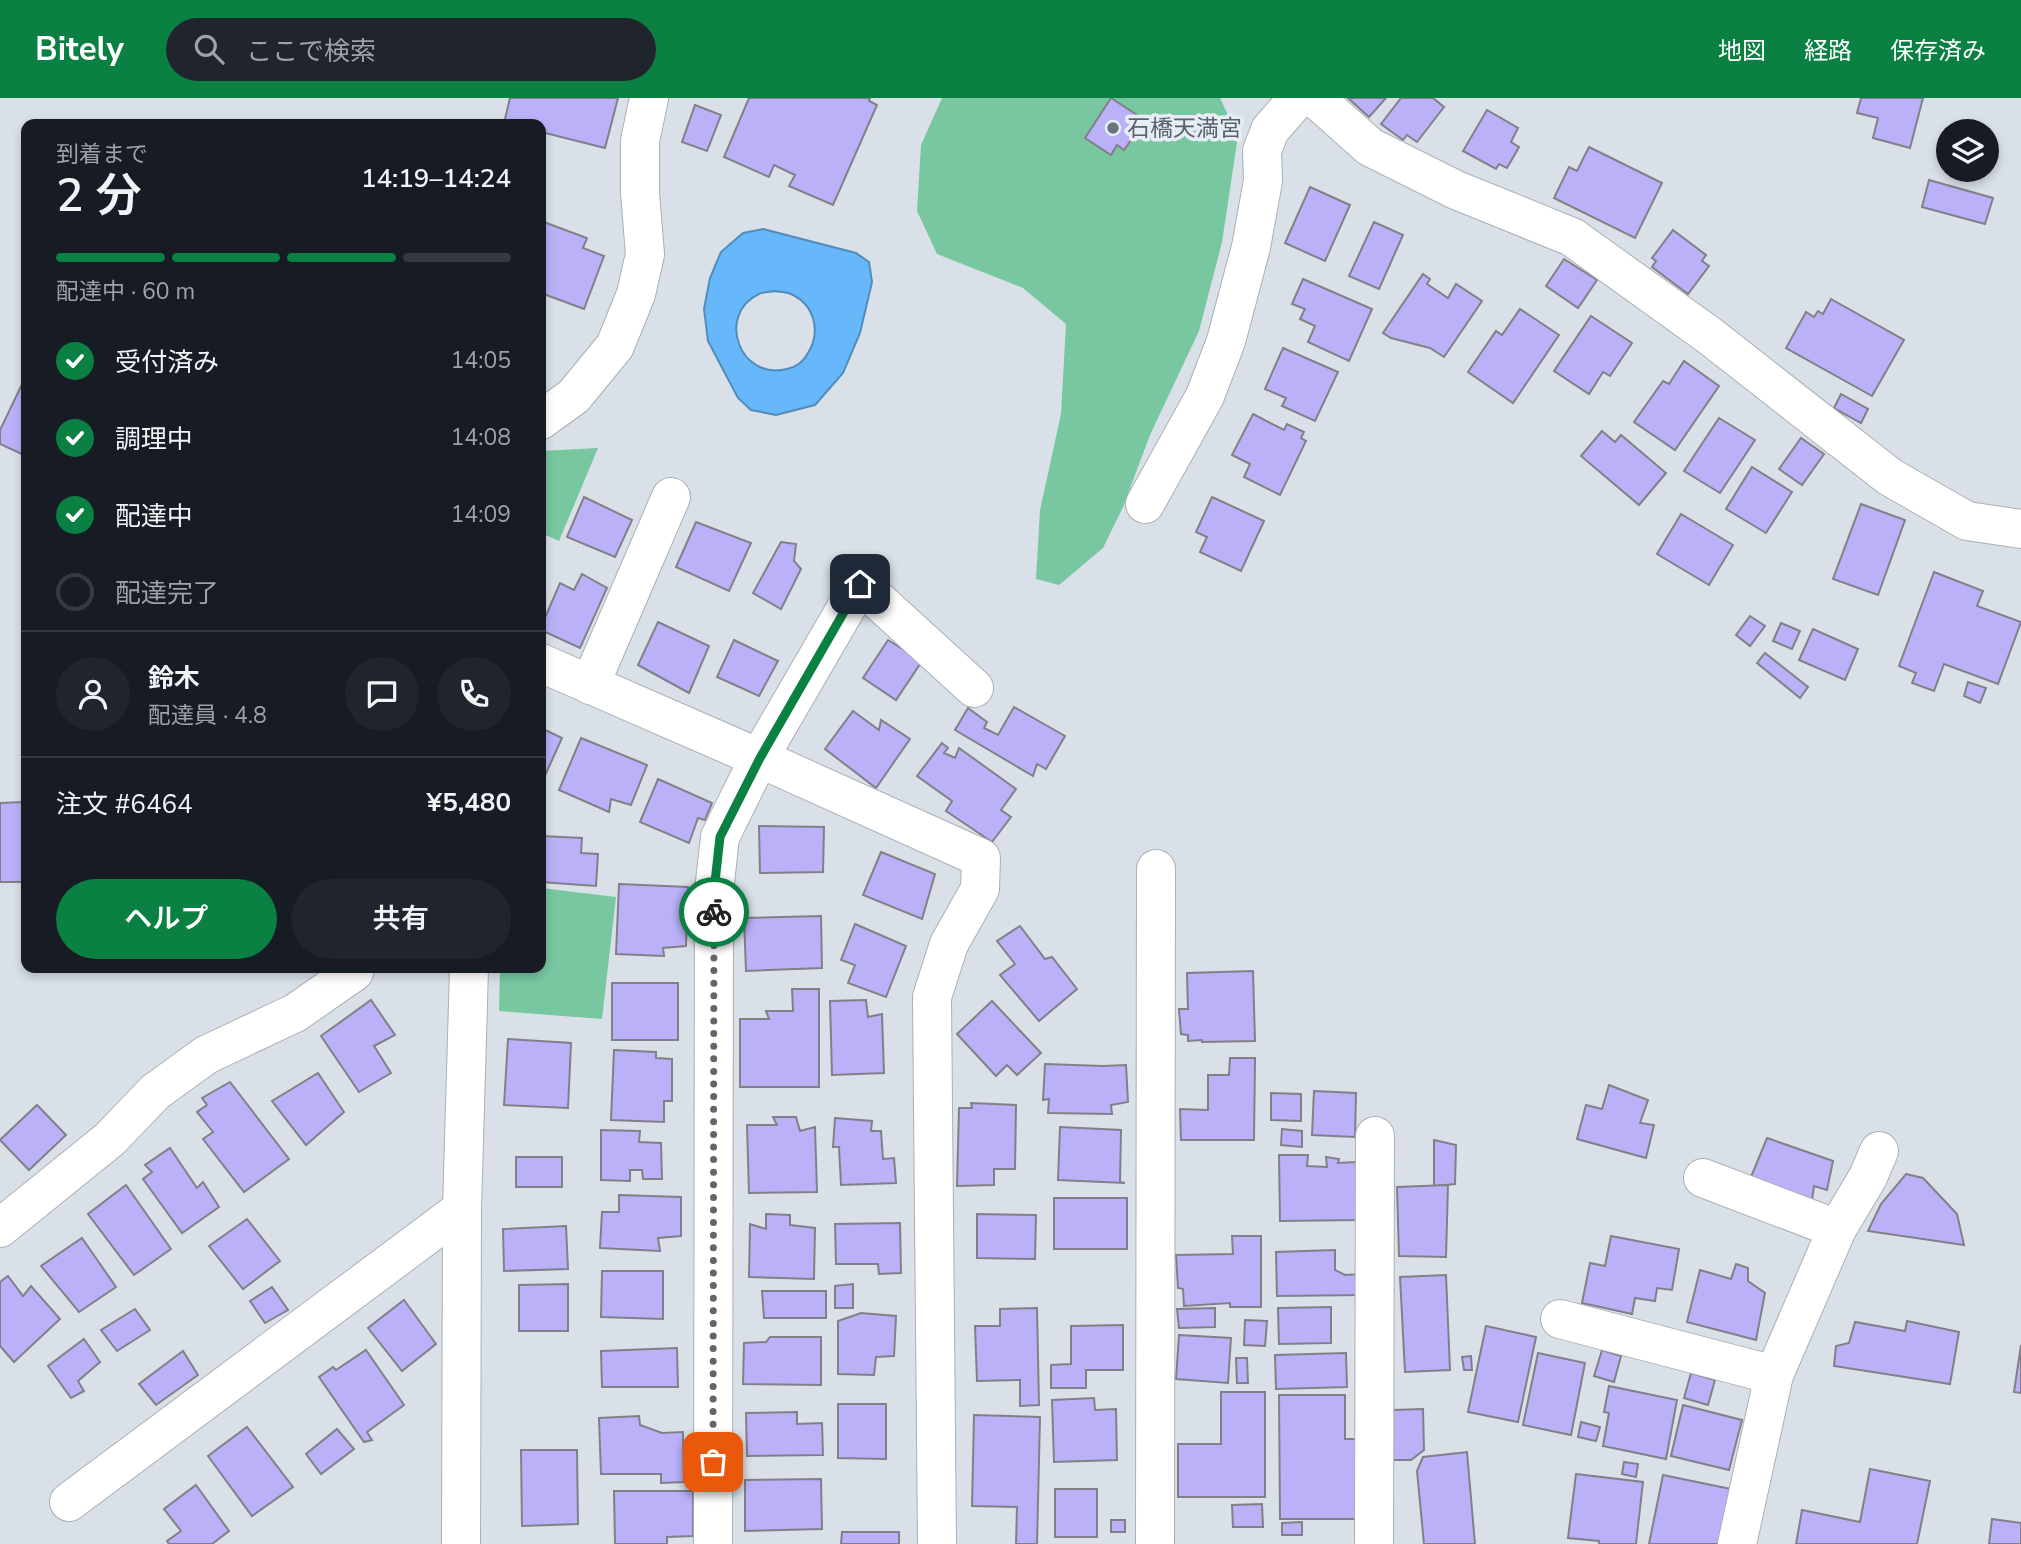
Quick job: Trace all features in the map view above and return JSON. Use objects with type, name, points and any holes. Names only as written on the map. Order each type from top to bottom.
[{"type":"street","points":[[546,416],[574,396],[615,346],[636,294],[645,254],[640,193],[640,141],[649,98]]},
{"type":"street","points":[[1145,504],[1205,396],[1222,352],[1251,247],[1263,181],[1262,151],[1270,130],[1298,98]]},
{"type":"street","points":[[1315,98],[1370,147],[1456,190],[1572,237],[1710,336],[1889,477],[1967,521],[2021,529]]},
{"type":"street","points":[[590,685],[671,497]]},
{"type":"street","points":[[713,1544],[714,891],[720,837],[760,758],[860,584],[974,688]]},
{"type":"street","points":[[546,665],[981,858],[980,889],[949,944],[932,997],[937,1544]]},
{"type":"street","points":[[1155,1544],[1156,869]]},
{"type":"street","points":[[0,1228],[110,1139],[155,1092],[206,1055],[295,1013],[353,973]]},
{"type":"street","points":[[461,1544],[462,1209],[469,973]]},
{"type":"street","points":[[1374,1544],[1375,1136]]},
{"type":"street","points":[[1737,1544],[1774,1376],[1837,1229],[1868,1177],[1879,1151]]},
{"type":"street","points":[[1703,1178],[1837,1229]]},
{"type":"street","points":[[69,1502],[462,1209]]},
{"type":"street","points":[[1560,1319],[1774,1376]]},
{"type":"green space","points":[[942,98],[1220,98],[1238,136],[1222,242],[1199,331],[1150,435],[1123,507],[1103,548],[1059,585],[1036,579],[1040,510],[1061,414],[1066,324],[1023,288],[937,254],[917,211],[921,145]]},
{"type":"green space","points":[[598,448],[559,541],[546,535],[546,451]]},
{"type":"green space","points":[[546,889],[616,897],[602,1019],[499,1011],[500,973],[546,973]]},
{"type":"water","points":[[763,229],[856,253],[869,262],[872,282],[860,333],[843,373],[815,405],[776,415],[751,410],[738,398],[708,341],[704,309],[710,278],[721,252],[743,233]],"holes":[[[775,291],[791,294],[806,305],[815,328],[812,345],[804,359],[794,367],[770,370],[756,365],[746,356],[739,344],[736,330],[738,316],[746,303],[761,293]]]},
{"type":"building","points":[[510,98],[618,98],[605,148],[546,133],[546,119],[505,119]]},
{"type":"building","points":[[749,98],[870,98],[869,101],[877,105],[833,205],[789,186],[795,175],[774,165],[769,177],[724,157]]},
{"type":"building","name":"石橋天満宮","points":[[1111,98],[1137,115],[1131,125],[1138,130],[1124,150],[1117,145],[1111,155],[1085,138]]},
{"type":"building","points":[[1348,98],[1386,98],[1369,117]]},
{"type":"building","points":[[1401,98],[1433,98],[1444,107],[1417,142],[1407,135],[1403,140],[1381,124]]},
{"type":"building","points":[[1861,98],[1923,98],[1910,148],[1873,138],[1878,118],[1857,113]]},
{"type":"building","points":[[695,105],[721,115],[707,151],[682,142]]},
{"type":"building","points":[[1487,110],[1518,128],[1511,142],[1519,147],[1507,168],[1499,164],[1496,169],[1463,151]]},
{"type":"building","points":[[1589,147],[1662,183],[1635,238],[1554,198],[1569,167],[1577,171]]},
{"type":"building","points":[[1929,180],[1993,198],[1985,224],[1922,207]]},
{"type":"building","points":[[1310,187],[1350,205],[1325,261],[1285,243]]},
{"type":"building","points":[[1374,222],[1403,235],[1379,289],[1349,276]]},
{"type":"building","points":[[546,223],[587,238],[583,248],[604,256],[584,309],[546,295]]},
{"type":"building","points":[[1673,230],[1706,255],[1702,261],[1709,266],[1688,294],[1652,267],[1656,261],[1652,258]]},
{"type":"building","points":[[1564,259],[1597,280],[1578,308],[1546,286]]},
{"type":"building","points":[[1423,274],[1430,279],[1427,284],[1448,298],[1456,284],[1482,301],[1444,357],[1430,348],[1391,338],[1383,333]]},
{"type":"building","points":[[1303,279],[1372,309],[1349,361],[1308,342],[1315,326],[1300,319],[1305,309],[1292,304]]},
{"type":"building","points":[[1831,299],[1904,340],[1872,396],[1786,348],[1806,312],[1814,317],[1818,311],[1823,314]]},
{"type":"building","points":[[1520,309],[1559,335],[1513,403],[1468,372],[1496,331],[1502,335]]},
{"type":"building","points":[[1591,316],[1632,343],[1610,376],[1603,372],[1589,394],[1554,371]]},
{"type":"building","points":[[1283,348],[1338,372],[1315,421],[1282,406],[1286,398],[1265,389]]},
{"type":"building","points":[[1684,361],[1719,386],[1675,450],[1634,422],[1663,381],[1669,384]]},
{"type":"building","points":[[21,386],[21,454],[0,444],[0,430]]},
{"type":"building","points":[[1841,394],[1868,409],[1861,423],[1834,408]]},
{"type":"building","points":[[1253,414],[1284,430],[1287,424],[1304,432],[1301,438],[1306,441],[1280,495],[1244,477],[1250,464],[1232,455]]},
{"type":"building","points":[[1719,418],[1755,440],[1720,493],[1684,471]]},
{"type":"building","points":[[1602,431],[1615,442],[1621,435],[1666,473],[1639,505],[1581,456]]},
{"type":"building","points":[[1801,438],[1824,454],[1802,485],[1779,469]]},
{"type":"building","points":[[1752,467],[1792,492],[1766,533],[1726,509]]},
{"type":"building","points":[[584,497],[632,520],[615,557],[567,537]]},
{"type":"building","points":[[1212,497],[1264,521],[1241,571],[1200,552],[1207,537],[1196,532]]},
{"type":"building","points":[[1861,504],[1905,520],[1878,595],[1833,579]]},
{"type":"building","points":[[1681,514],[1733,545],[1709,585],[1657,554]]},
{"type":"building","points":[[696,522],[751,543],[729,591],[676,567]]},
{"type":"building","points":[[781,542],[796,544],[794,561],[801,569],[781,609],[753,593]]},
{"type":"building","points":[[1934,572],[1983,591],[1977,606],[2021,622],[1998,684],[1944,664],[1934,691],[1912,683],[1916,673],[1899,666]]},
{"type":"building","points":[[582,574],[607,588],[580,648],[546,632],[546,615],[560,583],[574,590]]},
{"type":"building","points":[[1750,616],[1765,626],[1750,646],[1736,635]]},
{"type":"building","points":[[658,622],[709,646],[689,693],[638,665]]},
{"type":"building","points":[[1781,623],[1800,631],[1792,649],[1773,641]]},
{"type":"building","points":[[1813,629],[1858,649],[1845,680],[1799,660]]},
{"type":"building","points":[[734,640],[778,661],[759,696],[717,677]]},
{"type":"building","points":[[888,640],[922,661],[896,700],[863,678]]},
{"type":"building","points":[[1765,653],[1808,687],[1800,698],[1757,663]]},
{"type":"building","points":[[1968,682],[1986,688],[1980,703],[1964,696]]},
{"type":"building","points":[[1014,707],[1065,736],[1046,769],[1037,764],[1033,776],[955,730],[968,708],[987,722],[984,728],[998,735]]},
{"type":"building","points":[[853,711],[879,730],[881,720],[910,739],[876,788],[825,749]]},
{"type":"building","points":[[546,730],[562,738],[546,773]]},
{"type":"building","points":[[581,738],[647,765],[631,805],[611,799],[609,812],[559,790]]},
{"type":"building","points":[[942,743],[948,748],[944,753],[955,758],[959,748],[1016,789],[1001,810],[1011,817],[992,842],[946,811],[952,801],[917,776]]},
{"type":"building","points":[[658,779],[712,803],[705,820],[698,818],[689,843],[640,822]]},
{"type":"building","points":[[21,802],[21,882],[0,882],[0,803]]},
{"type":"building","points":[[759,826],[824,827],[823,872],[760,873]]},
{"type":"building","points":[[546,836],[582,838],[581,853],[598,854],[596,886],[546,882]]},
{"type":"building","points":[[881,852],[935,874],[922,919],[863,895]]},
{"type":"building","points":[[619,884],[688,887],[686,946],[663,948],[664,956],[616,954]]},
{"type":"building","points":[[821,916],[822,968],[746,971],[744,918]]},
{"type":"building","points":[[855,924],[906,946],[886,997],[848,983],[855,965],[841,960]]},
{"type":"building","points":[[1020,926],[1045,959],[1052,957],[1077,989],[1039,1021],[1000,975],[1015,964],[997,941]]},
{"type":"building","points":[[1253,971],[1255,1041],[1188,1041],[1188,1035],[1181,1034],[1179,1009],[1188,1009],[1187,973]]},
{"type":"building","points":[[612,983],[678,983],[678,1040],[612,1040]]},
{"type":"building","points":[[792,989],[819,989],[819,1087],[740,1087],[740,1019],[769,1019],[766,1011],[793,1011]]},
{"type":"building","points":[[371,1000],[395,1035],[374,1046],[391,1073],[359,1092],[321,1036]]},
{"type":"building","points":[[866,1000],[868,1017],[882,1014],[884,1073],[832,1075],[830,1001]]},
{"type":"building","points":[[992,1001],[1041,1053],[1017,1075],[1007,1065],[996,1076],[957,1034]]},
{"type":"building","points":[[508,1039],[571,1043],[568,1108],[504,1105]]},
{"type":"building","points":[[614,1050],[656,1052],[656,1058],[672,1059],[672,1101],[664,1101],[664,1122],[611,1120]]},
{"type":"building","points":[[1230,1058],[1255,1058],[1254,1140],[1181,1140],[1180,1109],[1208,1110],[1208,1075],[1229,1075]]},
{"type":"building","points":[[1045,1064],[1126,1065],[1128,1102],[1111,1105],[1112,1114],[1048,1113],[1049,1099],[1043,1100]]},
{"type":"building","points":[[318,1073],[344,1112],[306,1145],[272,1101]]},
{"type":"building","points":[[230,1082],[289,1159],[244,1192],[203,1139],[213,1132],[197,1112],[207,1105],[202,1098]]},
{"type":"building","points":[[1609,1085],[1648,1100],[1640,1123],[1654,1125],[1646,1158],[1577,1139],[1586,1105],[1602,1109]]},
{"type":"building","points":[[1314,1091],[1356,1093],[1355,1137],[1312,1135]]},
{"type":"building","points":[[1271,1093],[1301,1094],[1301,1121],[1271,1120]]},
{"type":"building","points":[[971,1103],[1016,1105],[1015,1169],[994,1169],[994,1185],[957,1186],[959,1108],[972,1108]]},
{"type":"building","points":[[37,1105],[66,1135],[29,1170],[0,1140]]},
{"type":"building","points":[[773,1117],[796,1117],[800,1131],[815,1127],[817,1192],[749,1193],[747,1125],[777,1125]]},
{"type":"building","points":[[835,1118],[872,1121],[871,1131],[881,1131],[883,1159],[894,1158],[896,1183],[841,1185],[839,1147],[833,1147]]},
{"type":"building","points":[[1060,1127],[1121,1130],[1120,1182],[1125,1183],[1058,1180]]},
{"type":"building","points":[[1282,1129],[1302,1131],[1302,1147],[1281,1145]]},
{"type":"building","points":[[601,1130],[640,1131],[639,1142],[661,1143],[662,1179],[643,1179],[642,1170],[630,1170],[630,1181],[601,1180]]},
{"type":"building","points":[[1767,1138],[1833,1161],[1827,1190],[1814,1186],[1812,1200],[1751,1177]]},
{"type":"building","points":[[1434,1140],[1456,1145],[1455,1184],[1434,1186]]},
{"type":"building","points":[[170,1148],[197,1188],[203,1182],[219,1207],[182,1233],[143,1179],[152,1172],[145,1165]]},
{"type":"building","points":[[1279,1155],[1308,1155],[1307,1166],[1327,1167],[1326,1157],[1339,1159],[1338,1163],[1356,1162],[1358,1220],[1280,1221]]},
{"type":"building","points":[[516,1157],[562,1157],[562,1187],[516,1187]]},
{"type":"building","points":[[1906,1174],[1923,1178],[1957,1214],[1964,1245],[1868,1231],[1881,1204]]},
{"type":"building","points":[[126,1185],[171,1249],[134,1275],[88,1214]]},
{"type":"building","points":[[1448,1185],[1446,1257],[1399,1256],[1397,1187]]},
{"type":"building","points":[[619,1195],[681,1197],[681,1236],[658,1238],[660,1251],[600,1248],[602,1212],[619,1212]]},
{"type":"building","points":[[1054,1198],[1127,1198],[1127,1249],[1054,1249]]},
{"type":"building","points":[[766,1214],[790,1215],[790,1225],[815,1228],[814,1279],[749,1277],[750,1224],[766,1229]]},
{"type":"building","points":[[977,1214],[1036,1215],[1035,1259],[977,1258]]},
{"type":"building","points":[[247,1219],[280,1261],[243,1289],[209,1246]]},
{"type":"building","points":[[900,1223],[901,1273],[879,1274],[878,1264],[836,1264],[835,1224]]},
{"type":"building","points":[[566,1226],[568,1269],[504,1271],[503,1229]]},
{"type":"building","points":[[1232,1236],[1261,1236],[1261,1307],[1230,1307],[1230,1303],[1184,1306],[1183,1289],[1178,1288],[1176,1255],[1233,1254]]},
{"type":"building","points":[[1611,1236],[1679,1249],[1672,1290],[1657,1288],[1655,1301],[1635,1298],[1632,1314],[1582,1303],[1590,1263],[1605,1266]]},
{"type":"building","points":[[82,1238],[116,1287],[79,1312],[41,1266]]},
{"type":"building","points":[[1335,1250],[1335,1270],[1345,1275],[1362,1274],[1363,1295],[1277,1296],[1276,1252]]},
{"type":"building","points":[[1736,1264],[1748,1268],[1748,1281],[1765,1293],[1756,1340],[1687,1322],[1700,1270],[1731,1279]]},
{"type":"building","points":[[602,1271],[663,1271],[663,1319],[601,1317]]},
{"type":"building","points":[[1446,1275],[1450,1370],[1405,1372],[1400,1277]]},
{"type":"building","points":[[8,1276],[23,1296],[31,1286],[60,1319],[14,1362],[0,1346],[0,1282]]},
{"type":"building","points":[[568,1284],[568,1331],[519,1331],[519,1285]]},
{"type":"building","points":[[853,1284],[853,1308],[835,1308],[835,1286]]},
{"type":"building","points":[[272,1287],[288,1310],[265,1323],[250,1301]]},
{"type":"building","points":[[762,1291],[826,1291],[826,1318],[764,1318]]},
{"type":"building","points":[[404,1300],[436,1344],[402,1371],[368,1328]]},
{"type":"building","points":[[1331,1307],[1331,1343],[1279,1344],[1278,1308]]},
{"type":"building","points":[[1037,1308],[1039,1405],[1020,1406],[1020,1380],[977,1381],[975,1326],[1000,1326],[1000,1309]]},
{"type":"building","points":[[1215,1308],[1215,1327],[1179,1328],[1177,1309]]},
{"type":"building","points":[[135,1309],[150,1330],[117,1351],[101,1330]]},
{"type":"building","points":[[861,1313],[896,1316],[894,1356],[876,1357],[874,1375],[838,1374],[838,1321]]},
{"type":"building","points":[[1245,1320],[1267,1321],[1265,1346],[1244,1345]]},
{"type":"building","points":[[1907,1321],[1959,1332],[1950,1384],[1834,1366],[1836,1346],[1849,1343],[1855,1322],[1905,1331]]},
{"type":"building","points":[[1123,1325],[1123,1370],[1086,1370],[1086,1388],[1051,1388],[1051,1365],[1071,1364],[1071,1326]]},
{"type":"building","points":[[1486,1326],[1536,1337],[1518,1422],[1468,1412]]},
{"type":"building","points":[[1179,1335],[1231,1338],[1228,1383],[1176,1379]]},
{"type":"building","points":[[770,1337],[821,1337],[821,1385],[743,1384],[744,1343],[766,1342]]},
{"type":"building","points":[[84,1339],[100,1362],[78,1381],[84,1391],[71,1398],[48,1366]]},
{"type":"building","points":[[2021,1345],[2021,1393],[2014,1392]]},
{"type":"building","points":[[677,1348],[678,1387],[602,1387],[601,1351]]},
{"type":"building","points":[[366,1350],[404,1405],[367,1432],[372,1440],[364,1442],[319,1377],[333,1367],[336,1370]]},
{"type":"building","points":[[1602,1350],[1621,1356],[1614,1382],[1594,1376]]},
{"type":"building","points":[[183,1351],[198,1375],[156,1405],[139,1384]]},
{"type":"building","points":[[1346,1353],[1347,1387],[1276,1389],[1275,1355]]},
{"type":"building","points":[[1538,1353],[1585,1363],[1571,1435],[1523,1425]]},
{"type":"building","points":[[1471,1356],[1472,1370],[1464,1370],[1462,1357]]},
{"type":"building","points":[[1236,1358],[1247,1358],[1248,1383],[1237,1383]]},
{"type":"building","points":[[1691,1373],[1715,1380],[1708,1405],[1684,1398]]},
{"type":"building","points":[[1609,1386],[1677,1400],[1666,1459],[1603,1446],[1609,1413],[1604,1412]]},
{"type":"building","points":[[1221,1392],[1265,1392],[1265,1497],[1178,1497],[1178,1444],[1221,1444]]},
{"type":"building","points":[[1279,1395],[1345,1395],[1345,1439],[1360,1439],[1360,1519],[1280,1519]]},
{"type":"building","points":[[1094,1398],[1095,1410],[1116,1409],[1117,1460],[1054,1462],[1052,1400]]},
{"type":"building","points":[[838,1404],[886,1404],[886,1459],[838,1458]]},
{"type":"building","points":[[1683,1405],[1742,1420],[1729,1470],[1671,1456]]},
{"type":"building","points":[[1423,1409],[1424,1450],[1411,1460],[1393,1460],[1392,1410]]},
{"type":"building","points":[[797,1412],[797,1424],[822,1423],[823,1455],[747,1456],[746,1413]]},
{"type":"building","points":[[974,1415],[1040,1417],[1037,1544],[1016,1544],[1017,1507],[972,1506]]},
{"type":"building","points":[[639,1416],[640,1425],[662,1433],[683,1432],[684,1482],[661,1483],[661,1474],[601,1474],[599,1418]]},
{"type":"building","points":[[1581,1422],[1600,1427],[1596,1441],[1578,1437]]},
{"type":"building","points":[[247,1427],[293,1487],[252,1516],[208,1456]]},
{"type":"building","points":[[337,1429],[354,1449],[321,1474],[306,1454]]},
{"type":"building","points":[[521,1450],[577,1450],[578,1524],[522,1526]]},
{"type":"building","points":[[1467,1452],[1475,1544],[1424,1544],[1417,1471],[1423,1457]]},
{"type":"building","points":[[1624,1462],[1638,1464],[1636,1477],[1622,1474]]},
{"type":"building","points":[[1870,1469],[1930,1481],[1917,1544],[1796,1544],[1802,1510],[1860,1522]]},
{"type":"building","points":[[1576,1474],[1643,1482],[1636,1544],[1599,1544],[1599,1541],[1568,1538]]},
{"type":"building","points":[[1663,1475],[1731,1489],[1720,1544],[1649,1544]]},
{"type":"building","points":[[821,1479],[822,1529],[745,1531],[745,1480]]},
{"type":"building","points":[[196,1485],[229,1531],[212,1544],[169,1544],[167,1541],[181,1531],[164,1509]]},
{"type":"building","points":[[1055,1489],[1097,1489],[1097,1537],[1055,1537]]},
{"type":"building","points":[[614,1491],[693,1491],[693,1536],[667,1537],[667,1544],[615,1544]]},
{"type":"building","points":[[1262,1504],[1263,1527],[1233,1527],[1232,1505]]},
{"type":"building","points":[[1992,1519],[2021,1523],[2021,1544],[1989,1544]]},
{"type":"building","points":[[1111,1520],[1125,1520],[1125,1532],[1111,1532]]},
{"type":"building","points":[[1302,1522],[1302,1535],[1282,1535],[1282,1523]]},
{"type":"building","points":[[842,1532],[899,1532],[899,1544],[841,1544]]},
{"type":"way so far","points":[[713,1462],[714,912]]},
{"type":"place","name":"石橋天満宮","points":[[1113,128]]},
{"type":"route","points":[[714,912],[720,837],[760,758],[860,584]]}]
